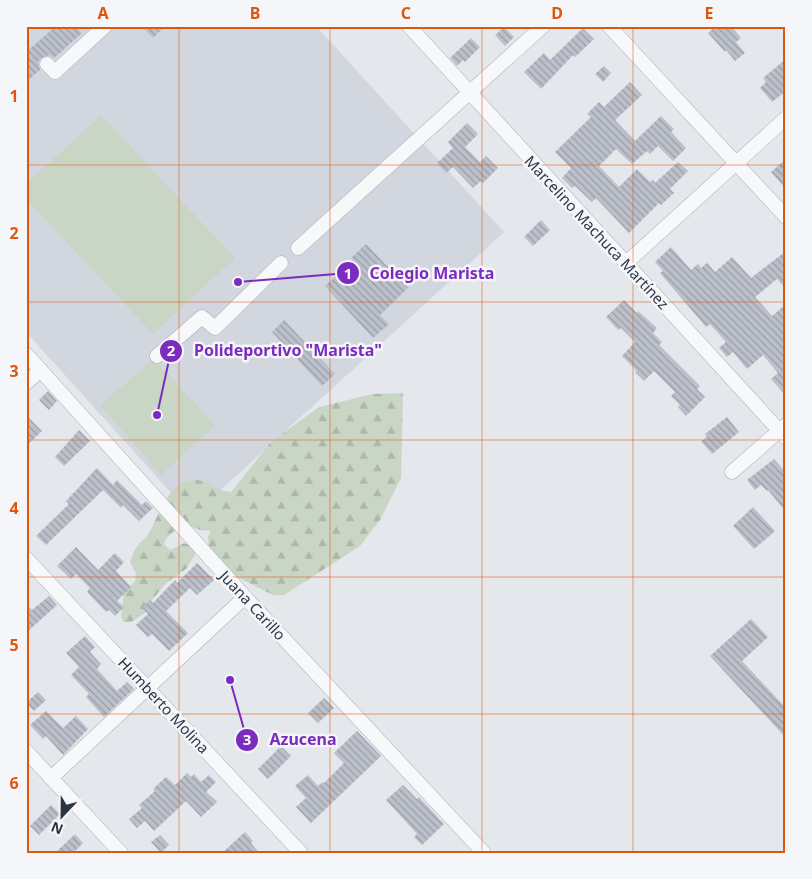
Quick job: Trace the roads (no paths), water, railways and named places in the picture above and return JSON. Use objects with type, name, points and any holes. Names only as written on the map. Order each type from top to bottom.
[{"type":"street","points":[[47,64],[55,72],[105,26]]},
{"type":"street","name":"Marcelino Machuca Martínez","points":[[409,26],[469,94],[783,431]]},
{"type":"street","points":[[298,248],[543,26]]},
{"type":"street","points":[[609,26],[786,216]]},
{"type":"street","points":[[626,263],[786,118]]},
{"type":"street","points":[[157,356],[202,317],[215,328],[281,263]]},
{"type":"street","name":"Juana Carillo","points":[[26,354],[245,597],[484,853]]},
{"type":"street","points":[[26,383],[41,370]]},
{"type":"street","points":[[732,472],[783,431]]},
{"type":"street","name":"Humberto Molina","points":[[26,558],[301,853]]},
{"type":"street","points":[[51,778],[245,597]]},
{"type":"street","points":[[26,751],[121,853]]},
{"type":"place","name":"Colegio Marista","points":[[238,282]]},
{"type":"place","name":"Polideportivo \"Marista\"","points":[[157,415]]},
{"type":"place","name":"Azucena","points":[[230,680]]}]
